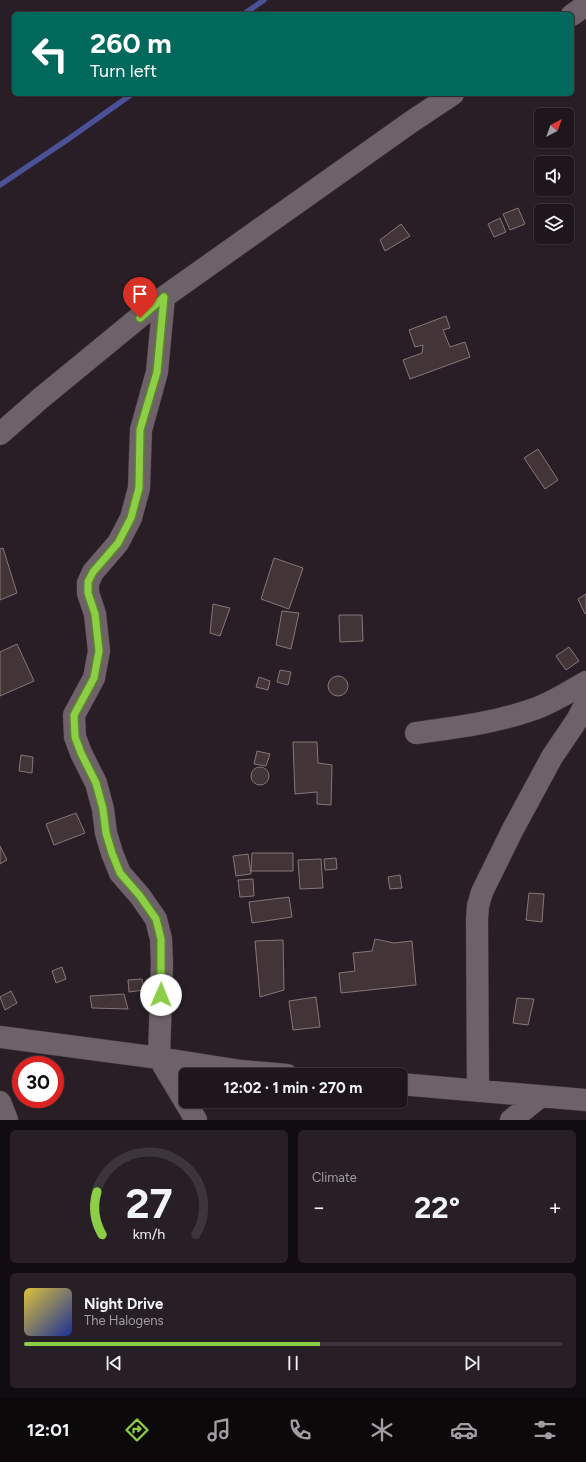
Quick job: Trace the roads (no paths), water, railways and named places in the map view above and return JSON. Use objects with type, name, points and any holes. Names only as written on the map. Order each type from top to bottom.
[{"type":"street","points":[[574,13],[586,5]]},
{"type":"street","points":[[0,434],[41,398],[164,297],[450,96]]},
{"type":"street","points":[[164,297],[157,372],[140,430],[139,488],[131,518],[118,543],[93,572],[88,582],[88,593],[95,614],[99,651],[94,678],[74,715],[75,737],[96,783],[103,809],[106,833],[120,873],[140,896],[156,919],[161,939],[162,963],[159,1058],[196,1120]]},
{"type":"street","points":[[416,733],[451,728],[511,716],[532,710],[555,700],[586,682]]},
{"type":"street","points":[[478,1091],[478,906],[482,892],[513,829],[552,757],[577,720],[586,703]]},
{"type":"street","points":[[0,1037],[222,1068]]},
{"type":"street","points":[[407,1085],[586,1100]]},
{"type":"street","points":[[511,1120],[540,1097]]},
{"type":"street","points":[[0,1102],[7,1120]]},
{"type":"waterway","points":[[247,12],[264,0]]},
{"type":"waterway","points":[[0,185],[129,96]]}]
